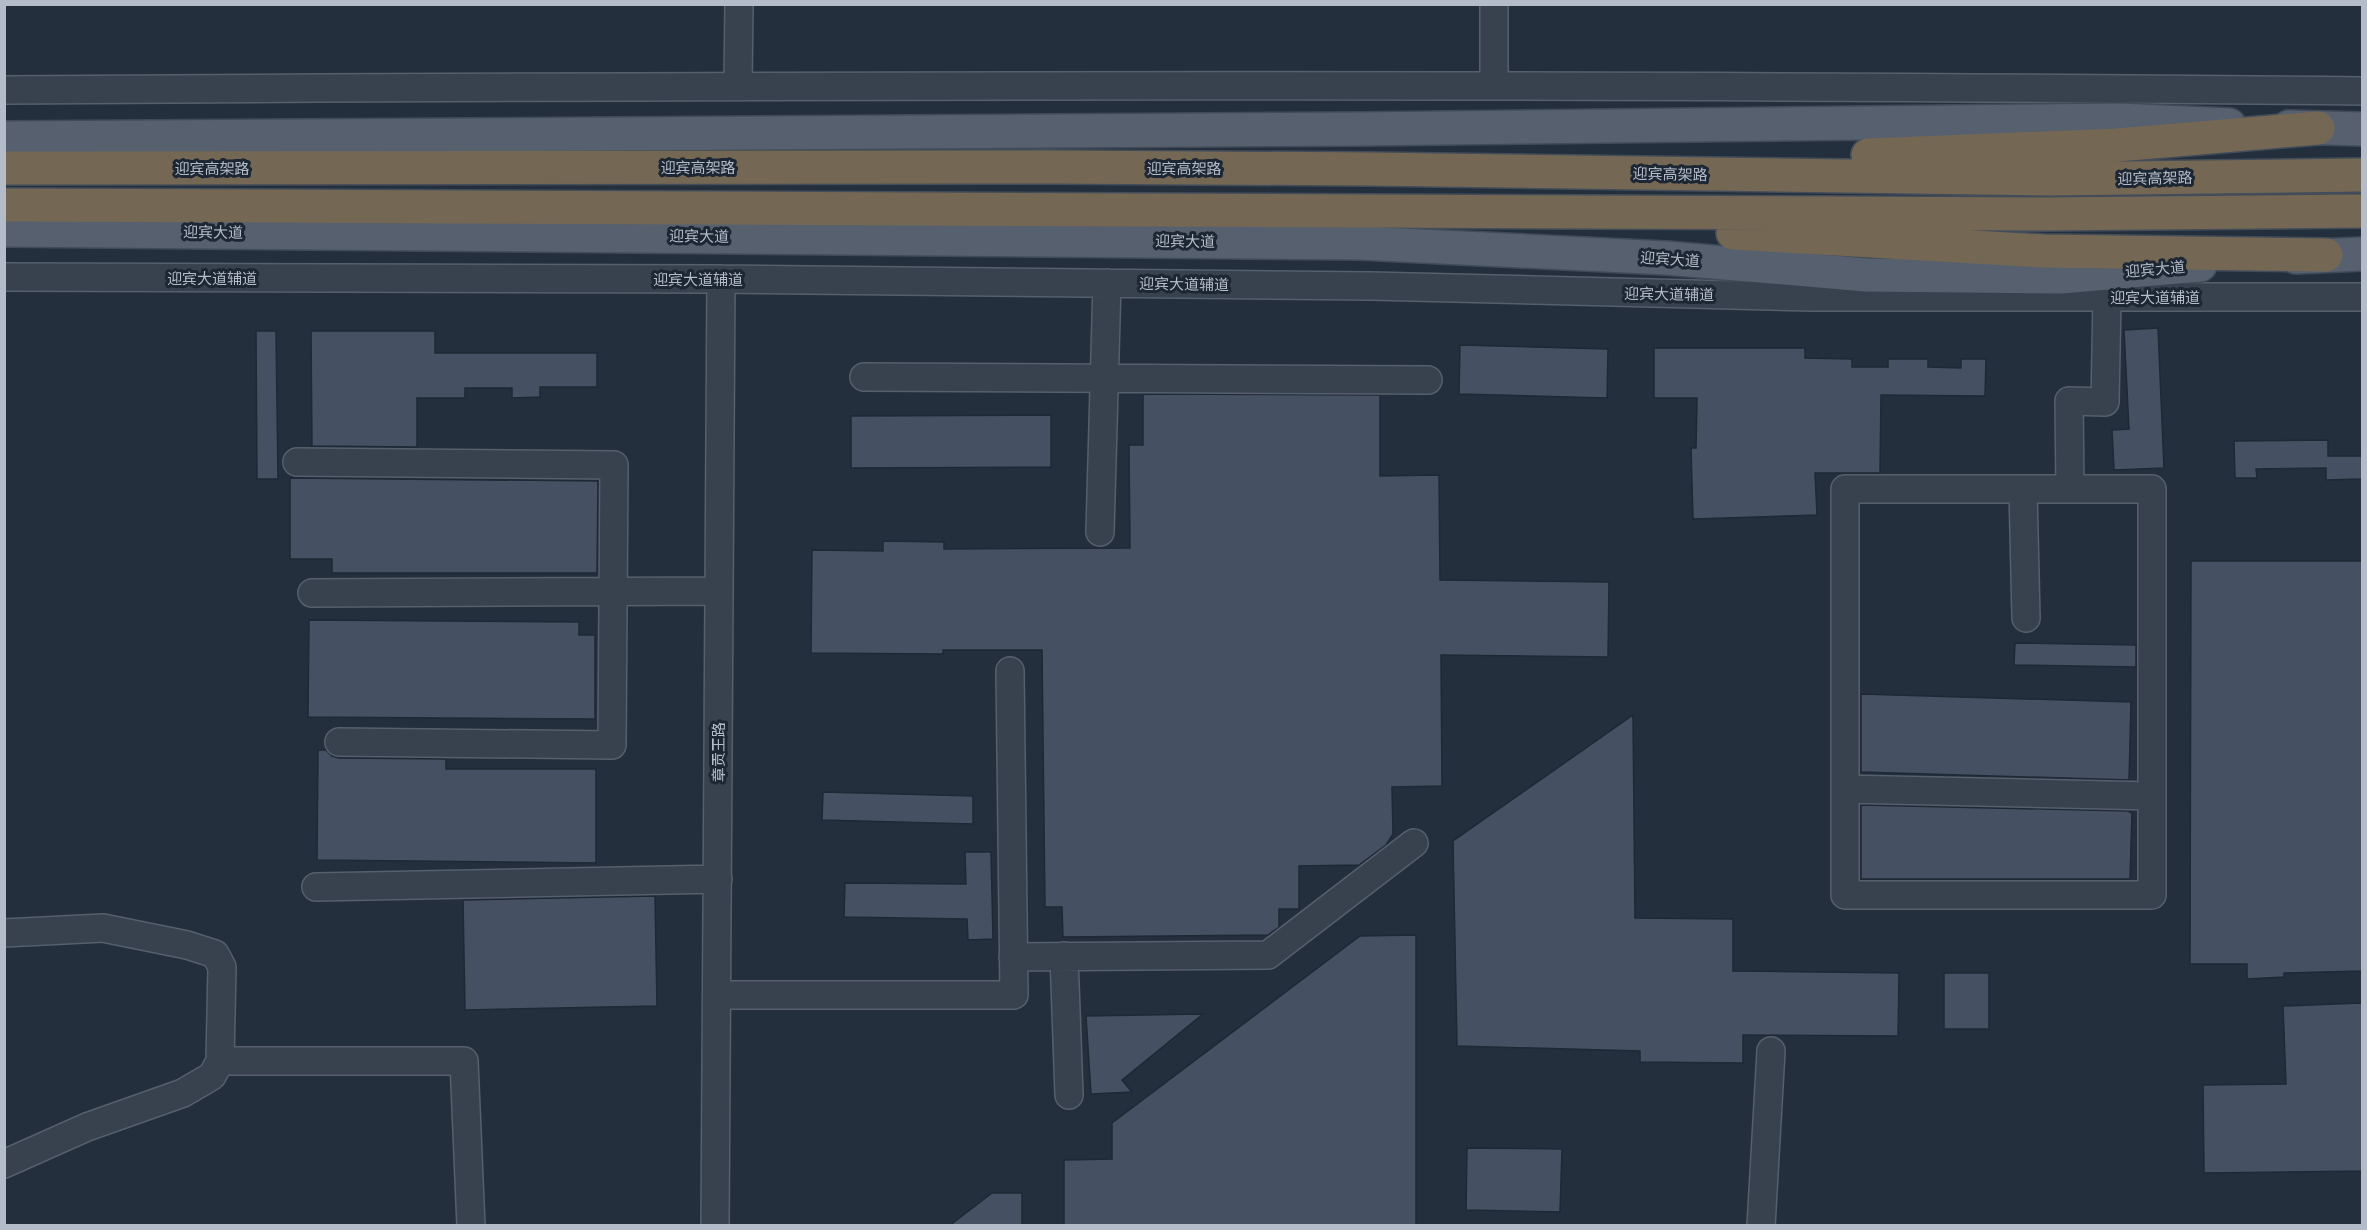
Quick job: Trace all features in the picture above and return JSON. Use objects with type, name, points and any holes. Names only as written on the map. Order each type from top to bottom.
[{"type":"highway","points":[[1369,169],[1625,159],[1903,155],[2117,145],[2318,128]]},
{"type":"highway","name":"迎宾高架路","points":[[4,168],[1053,167],[1369,169],[2048,179],[2362,175]]},
{"type":"highway","points":[[4,205],[2058,214],[2362,211]]},
{"type":"highway","points":[[1372,212],[2044,251],[2326,255]]},
{"type":"main road","points":[[4,138],[1360,129],[2119,120],[2362,129]]},
{"type":"main road","name":"迎宾大道","points":[[4,230],[1360,243],[1666,258],[1877,276],[2061,277],[2362,254]]},
{"type":"street","points":[[738,85],[739,4]]},
{"type":"street","points":[[1494,4],[1494,85]]},
{"type":"street","points":[[4,90],[738,85],[1494,85],[2362,91]]},
{"type":"street","name":"迎宾大道辅道","points":[[4,277],[721,279],[1107,283],[1371,286],[1813,297],[2362,297]]},
{"type":"street","name":"章贡王路","points":[[716,1226],[721,279]]},
{"type":"street","points":[[1100,532],[1107,283]]},
{"type":"street","points":[[2070,489],[2069,400],[2105,402],[2107,297]]},
{"type":"street","points":[[864,377],[1428,380]]},
{"type":"street","points":[[297,462],[614,465],[612,745],[339,742]]},
{"type":"street","points":[[1845,489],[2023,489],[2152,489],[2152,895],[1845,895],[1845,489]]},
{"type":"street","points":[[2023,489],[2026,618]]},
{"type":"street","points":[[312,593],[719,591]]},
{"type":"street","points":[[718,995],[1014,995],[1010,671]]},
{"type":"street","points":[[1845,789],[2152,796]]},
{"type":"street","points":[[1013,957],[1268,955],[1414,843]]},
{"type":"street","points":[[316,887],[718,879]]},
{"type":"street","points":[[4,933],[103,928],[186,945],[215,954],[222,967],[220,1062],[212,1076],[183,1093],[87,1127],[4,1164]]},
{"type":"street","points":[[1064,956],[1069,1095]]},
{"type":"street","points":[[1761,1226],[1771,1050]]},
{"type":"street","points":[[220,1062],[464,1061],[471,1226]]},
{"type":"building","points":[[2158,328],[2164,468],[2114,470],[2112,430],[2129,429],[2124,330]]},
{"type":"building","points":[[256,331],[276,331],[278,479],[257,479]]},
{"type":"building","points":[[311,331],[435,331],[435,353],[597,353],[597,387],[540,387],[540,397],[512,398],[512,388],[465,388],[465,398],[417,398],[417,447],[312,446]]},
{"type":"building","points":[[1460,345],[1608,349],[1607,398],[1459,394]]},
{"type":"building","points":[[1654,348],[1805,348],[1805,358],[1852,359],[1852,367],[1888,367],[1888,359],[1928,359],[1928,367],[1961,368],[1961,359],[1986,359],[1985,396],[1881,395],[1880,473],[1815,473],[1817,515],[1693,519],[1691,448],[1696,448],[1697,398],[1654,398]]},
{"type":"building","points":[[1143,394],[1380,395],[1380,476],[1439,475],[1440,580],[1609,582],[1608,657],[1441,655],[1442,786],[1392,787],[1393,834],[1386,845],[1359,865],[1299,866],[1299,909],[1279,909],[1279,927],[1268,935],[1063,937],[1062,907],[1045,907],[1042,650],[943,650],[943,654],[811,653],[812,550],[883,551],[883,541],[944,542],[944,549],[1130,548],[1129,445],[1143,445]]},
{"type":"building","points":[[1051,415],[1051,467],[851,468],[851,416]]},
{"type":"building","points":[[2328,440],[2328,456],[2362,456],[2362,479],[2326,480],[2326,468],[2256,469],[2257,478],[2235,478],[2234,441]]},
{"type":"building","points":[[290,478],[598,481],[597,573],[332,573],[332,559],[290,559]]},
{"type":"building","points":[[2191,561],[2362,561],[2362,971],[2284,973],[2284,977],[2247,979],[2247,964],[2190,964]]},
{"type":"building","points":[[309,620],[579,622],[579,635],[595,635],[595,719],[308,717]]},
{"type":"building","points":[[2015,643],[2136,645],[2136,667],[2014,665]]},
{"type":"building","points":[[1861,694],[2131,702],[2129,780],[1861,772]]},
{"type":"building","points":[[1633,715],[1635,918],[1733,919],[1733,971],[1899,973],[1898,1036],[1743,1035],[1743,1063],[1640,1062],[1640,1051],[1457,1046],[1453,841]]},
{"type":"building","points":[[318,750],[326,750],[332,756],[339,758],[446,759],[446,769],[596,769],[596,863],[317,860]]},
{"type":"building","points":[[823,792],[973,796],[973,824],[822,820]]},
{"type":"building","points":[[1861,805],[2128,811],[2132,813],[2130,879],[1861,879]]},
{"type":"building","points":[[965,852],[991,852],[993,939],[968,940],[967,919],[844,917],[845,883],[966,884]]},
{"type":"building","points":[[655,896],[657,1006],[465,1010],[463,900]]},
{"type":"building","points":[[1416,935],[1416,1226],[1064,1226],[1064,1160],[1112,1159],[1112,1123],[1360,936]]},
{"type":"building","points":[[1944,973],[1989,973],[1989,1029],[1944,1029]]},
{"type":"building","points":[[2362,1003],[2362,1171],[2204,1173],[2203,1085],[2286,1084],[2283,1006]]},
{"type":"building","points":[[1203,1014],[1122,1080],[1132,1092],[1091,1094],[1086,1016]]},
{"type":"building","points":[[1467,1148],[1562,1149],[1560,1212],[1466,1210]]},
{"type":"building","points":[[992,1193],[1022,1193],[1022,1226],[949,1226]]}]
